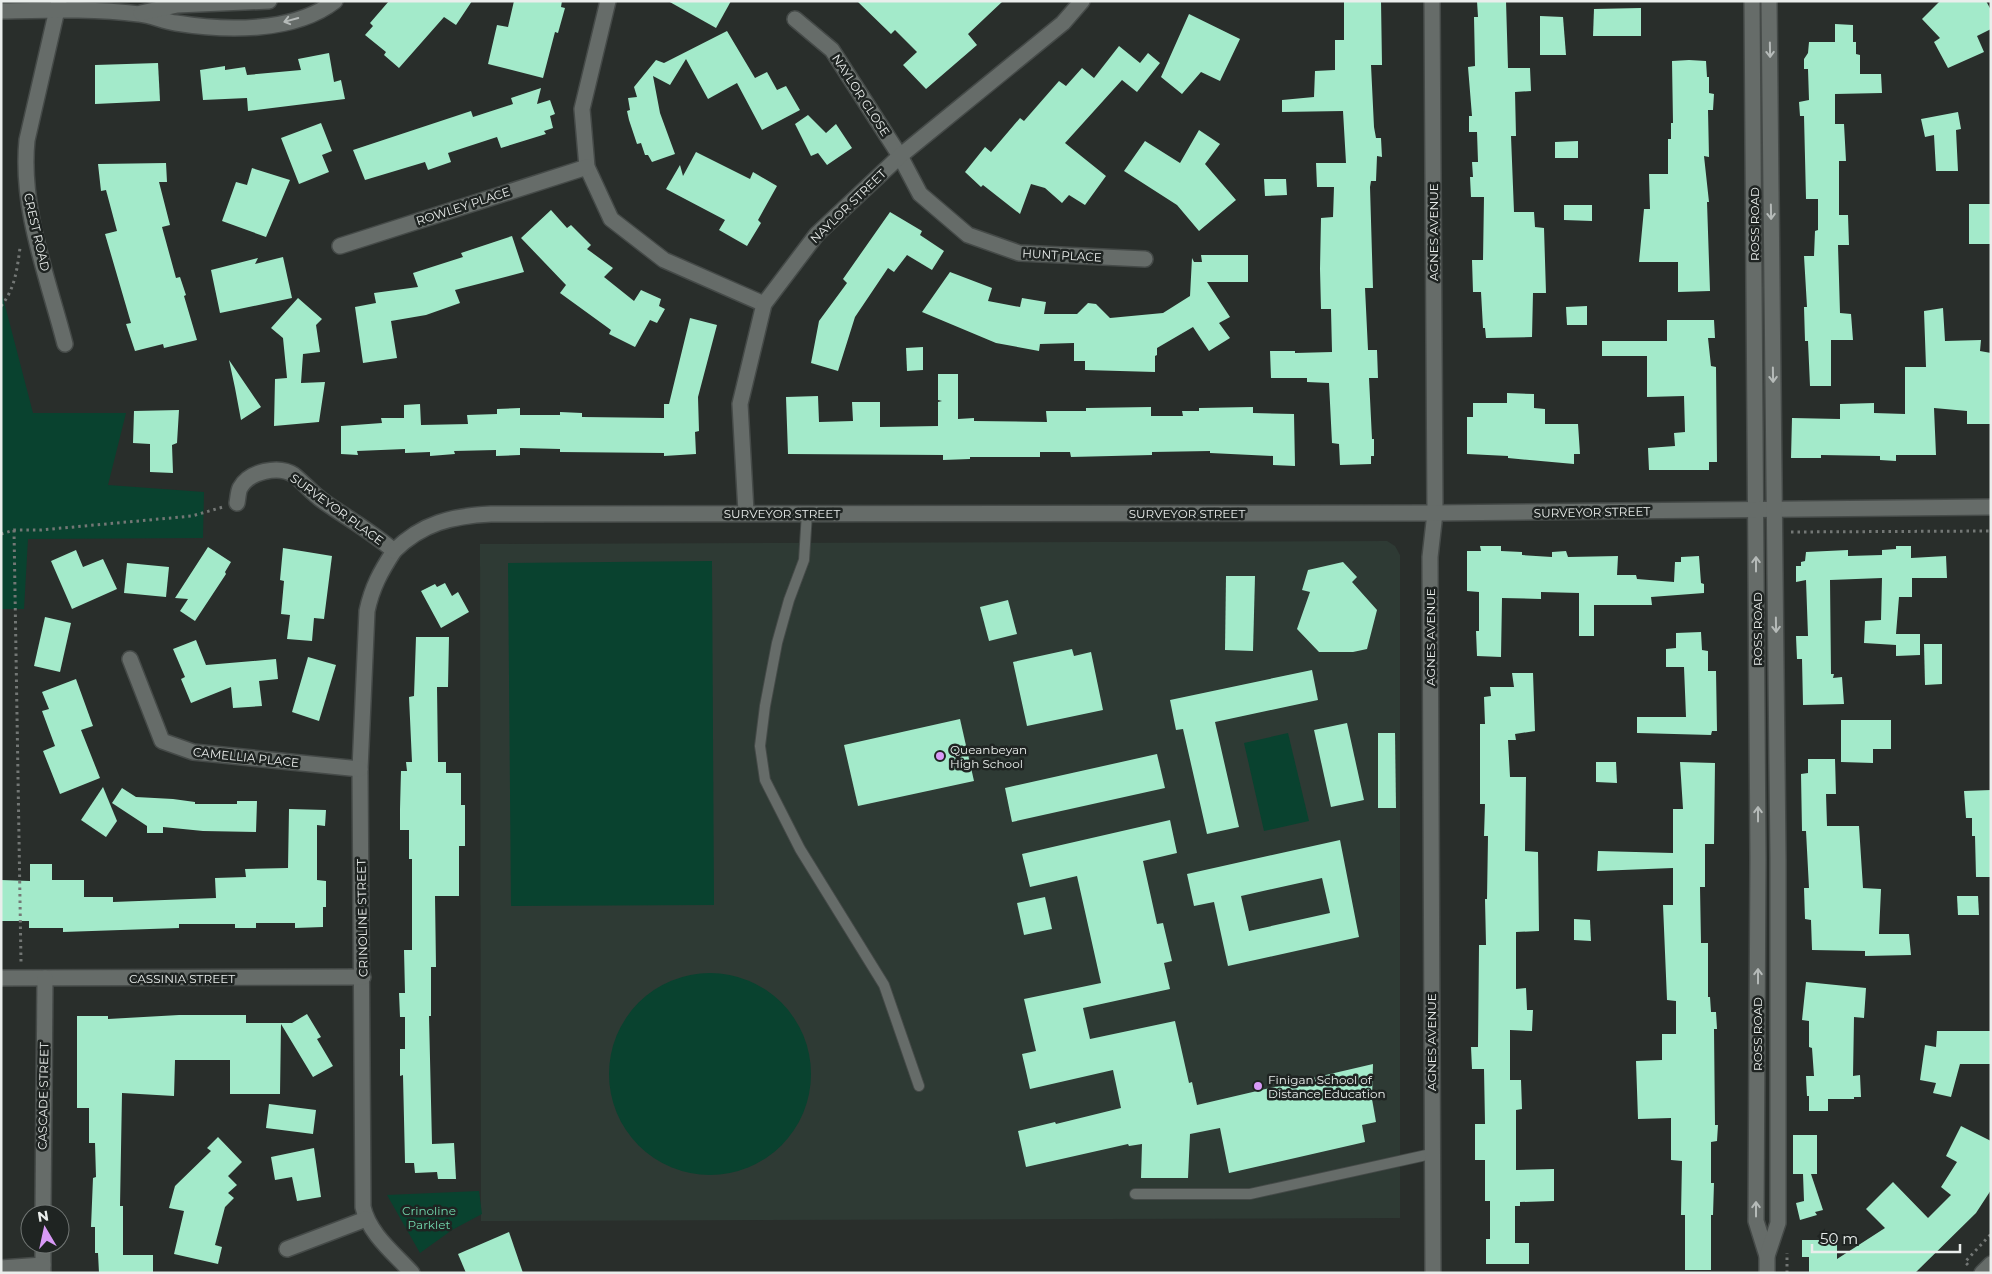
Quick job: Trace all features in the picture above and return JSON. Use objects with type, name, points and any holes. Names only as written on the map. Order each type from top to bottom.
[{"type":"street","points":[[140,14],[177,5],[269,1]]},
{"type":"street","points":[[1,11],[58,6],[140,14],[174,23],[240,29],[263,27],[312,15],[335,1]]},
{"type":"street","points":[[608,1],[582,108],[587,167],[611,219],[664,260],[764,304]]},
{"type":"street","name":"NAYLOR STREET","points":[[746,512],[740,404],[764,304],[817,234],[900,156],[1063,23],[1082,1]]},
{"type":"street","name":"AGNES AVENUE","points":[[1432,1],[1434,514],[1430,557],[1431,1154],[1433,1273]]},
{"type":"street","name":"ROSS ROAD","points":[[1752,1],[1758,849],[1756,1221],[1767,1256],[1767,1273]]},
{"type":"street","name":"ROSS ROAD","points":[[1767,1256],[1778,1223],[1769,1]]},
{"type":"street","name":"CREST ROAD","points":[[58,6],[27,140],[25,162],[26,182],[34,228],[65,344]]},
{"type":"street","name":"NAYLOR CLOSE","points":[[795,19],[832,50],[900,156]]},
{"type":"street","name":"HUNT PLACE","points":[[900,156],[920,194],[968,235],[1019,253],[1145,259]]},
{"type":"street","name":"ROWLEY PLACE","points":[[340,246],[587,167]]},
{"type":"street","name":"SURVEYOR PLACE","points":[[237,503],[240,488],[255,475],[272,469],[293,474],[321,500],[377,536],[394,552]]},
{"type":"street","name":"SURVEYOR STREET","points":[[394,552],[421,528],[446,518],[463,515],[746,512],[1434,514],[1991,507]]},
{"type":"street","name":"CRINOLINE STREET","points":[[366,1219],[363,1208],[363,977],[360,770],[368,611],[371,591],[379,574],[394,552]]},
{"type":"street","name":"CAMELLIA PLACE","points":[[130,659],[162,741],[193,752],[360,770]]},
{"type":"street","name":"CASSINIA STREET","points":[[1,978],[363,977]]},
{"type":"street","name":"CASCADE STREET","points":[[43,1204],[45,978]]},
{"type":"street","points":[[287,1250],[366,1219],[412,1273]]},
{"type":"street","points":[[1,1268],[43,1269],[43,1254]]},
{"type":"street","points":[[1982,1273],[1991,1264]]},
{"type":"lane","points":[[807,513],[804,560],[789,600],[777,642],[765,706],[760,746],[764,780],[800,849],[884,985],[919,1086]]},
{"type":"lane","points":[[1135,1194],[1250,1194],[1431,1154]]},
{"type":"path","points":[[1,306],[10,296],[17,272],[21,241],[26,232],[34,228]]},
{"type":"path","points":[[1,534],[14,530],[41,530],[192,516],[237,503]]},
{"type":"path","points":[[14,530],[22,978]]},
{"type":"path","points":[[1784,532],[1991,531]]},
{"type":"path","points":[[1965,1262],[1991,1234]]},
{"type":"path","points":[[1787,1246],[1787,1273]]},
{"type":"shaded area","name":"Queanbeyan High School","points":[[1387,541],[1395,546],[1400,555],[1400,1218],[481,1221],[480,544]]},
{"type":"green space","points":[[1,290],[33,413],[126,413],[108,485],[204,492],[203,538],[28,539],[24,609],[1,609]]},
{"type":"green space","points":[[712,561],[714,905],[511,906],[508,563]]},
{"type":"green space","points":[[1288,733],[1309,821],[1264,831],[1244,743]]},
{"type":"green space","points":[[700,973],[720,973],[749,980],[782,1002],[804,1035],[811,1064],[811,1084],[804,1113],[782,1146],[749,1168],[720,1175],[700,1175],[671,1168],[638,1146],[616,1113],[609,1084],[609,1064],[616,1035],[638,1002],[671,980]]},
{"type":"green space","name":"Crinoline Parklet","points":[[479,1191],[482,1214],[452,1230],[420,1253],[387,1195]]},
{"type":"building","points":[[389,1],[472,1],[456,25],[444,17],[399,68],[384,55],[386,52],[365,35],[373,26],[370,23]]},
{"type":"building","points":[[514,1],[562,1],[561,7],[565,8],[558,33],[555,32],[543,78],[488,64],[497,25],[508,27]]},
{"type":"building","points":[[668,1],[731,1],[716,28]]},
{"type":"building","points":[[857,1],[1003,1],[968,34],[977,45],[926,89],[903,65],[917,52],[895,30],[891,34]]},
{"type":"building","points":[[1344,1],[1381,1],[1382,65],[1371,65],[1374,127],[1376,138],[1381,138],[1382,157],[1377,156],[1376,181],[1371,181],[1370,187],[1373,288],[1365,288],[1368,350],[1377,350],[1378,378],[1369,378],[1374,456],[1371,456],[1371,464],[1340,465],[1339,444],[1332,443],[1329,383],[1307,382],[1307,378],[1271,378],[1270,351],[1295,351],[1295,353],[1332,352],[1331,309],[1321,309],[1320,269],[1321,218],[1333,217],[1334,187],[1317,187],[1316,163],[1346,163],[1343,111],[1282,112],[1282,100],[1314,97],[1315,71],[1335,70],[1335,40],[1344,40]]},
{"type":"building","points":[[1477,1],[1506,1],[1508,68],[1530,68],[1531,91],[1515,92],[1516,136],[1511,136],[1514,212],[1534,212],[1535,227],[1544,228],[1546,293],[1533,293],[1532,337],[1486,338],[1485,328],[1483,328],[1481,292],[1473,292],[1472,260],[1483,260],[1484,197],[1471,197],[1470,177],[1473,177],[1472,162],[1478,162],[1477,132],[1469,132],[1469,116],[1472,116],[1468,67],[1475,66],[1474,17],[1478,17]]},
{"type":"building","points":[[1940,1],[1986,1],[1991,10],[1991,29],[1977,36],[1984,52],[1948,68],[1934,42],[1940,38],[1922,19]]},
{"type":"building","points":[[1641,8],[1641,36],[1593,36],[1594,9]]},
{"type":"building","points":[[1189,14],[1240,39],[1220,81],[1201,72],[1182,94],[1161,77]]},
{"type":"building","points":[[1540,16],[1563,17],[1566,55],[1540,55]]},
{"type":"building","points":[[1835,24],[1853,25],[1853,42],[1856,42],[1856,54],[1860,55],[1860,74],[1881,74],[1882,93],[1835,94],[1835,124],[1844,124],[1846,161],[1839,161],[1839,215],[1848,215],[1849,245],[1838,245],[1840,313],[1851,314],[1853,340],[1831,340],[1831,386],[1810,386],[1808,341],[1805,341],[1804,307],[1807,307],[1804,256],[1814,256],[1815,231],[1818,230],[1818,199],[1806,199],[1804,116],[1800,116],[1799,102],[1809,100],[1808,69],[1804,69],[1804,59],[1808,53],[1809,42],[1835,42]]},
{"type":"building","points":[[727,31],[755,78],[767,72],[777,90],[786,86],[800,110],[762,130],[737,83],[708,99],[686,59],[670,85],[653,76],[660,113],[675,154],[652,162],[648,155],[645,155],[641,143],[637,144],[629,120],[627,111],[630,110],[628,98],[637,97],[634,87],[656,60],[664,63]]},
{"type":"building","points":[[1119,46],[1140,63],[1148,53],[1160,63],[1137,92],[1122,80],[1065,143],[1106,176],[1085,205],[1069,195],[1062,203],[1045,188],[1031,184],[1020,214],[983,185],[981,187],[965,172],[985,147],[991,152],[1020,118],[1024,121],[1059,81],[1066,86],[1082,68],[1094,78]]},
{"type":"building","points":[[329,53],[334,82],[341,80],[345,99],[248,111],[247,98],[203,100],[200,70],[225,66],[225,70],[245,67],[247,75],[301,70],[298,59]]},
{"type":"building","points":[[1672,61],[1706,61],[1709,93],[1714,94],[1713,110],[1708,110],[1709,157],[1704,156],[1709,202],[1707,202],[1710,291],[1678,292],[1678,262],[1639,262],[1644,209],[1650,209],[1649,174],[1668,174],[1668,139],[1671,139],[1671,123],[1673,123]]},
{"type":"building","points":[[158,63],[160,101],[95,104],[95,65]]},
{"type":"building","points":[[541,88],[537,104],[550,100],[555,114],[550,116],[553,128],[544,131],[546,134],[501,148],[497,137],[448,153],[451,162],[428,170],[425,162],[365,180],[353,150],[471,111],[473,117],[513,104],[511,98]]},
{"type":"building","points":[[1958,112],[1961,129],[1956,130],[1958,171],[1936,171],[1934,135],[1925,137],[1921,119]]},
{"type":"building","points":[[808,115],[826,133],[836,124],[852,148],[827,165],[818,153],[811,156],[795,124]]},
{"type":"building","points":[[321,123],[332,151],[322,155],[329,172],[299,184],[281,138]]},
{"type":"building","points":[[1199,130],[1220,144],[1205,164],[1236,200],[1199,231],[1177,205],[1124,171],[1145,141],[1180,163]]},
{"type":"building","points":[[1578,141],[1578,158],[1555,158],[1555,142]]},
{"type":"building","points":[[696,152],[750,179],[753,172],[777,186],[758,220],[761,223],[747,246],[719,230],[725,220],[666,189],[680,165],[683,176]]},
{"type":"building","points":[[166,163],[167,182],[159,182],[170,225],[162,227],[176,278],[180,277],[186,295],[184,296],[197,340],[164,348],[163,344],[135,351],[126,324],[131,323],[105,234],[117,231],[106,190],[101,191],[98,164]]},
{"type":"building","points":[[252,168],[290,180],[266,237],[222,221],[236,182],[247,185]]},
{"type":"building","points":[[1264,179],[1286,179],[1287,195],[1265,196]]},
{"type":"building","points":[[1969,204],[1991,204],[1991,244],[1969,244]]},
{"type":"building","points":[[1564,205],[1592,205],[1592,221],[1564,220]]},
{"type":"building","points":[[551,210],[567,228],[571,225],[591,245],[587,249],[613,268],[604,277],[634,301],[641,290],[661,299],[659,306],[665,309],[657,323],[650,320],[635,347],[609,334],[611,330],[560,293],[566,285],[521,238]]},
{"type":"building","points":[[890,212],[922,231],[920,235],[944,251],[932,270],[907,255],[894,272],[888,268],[855,317],[838,371],[811,363],[819,321],[847,283],[843,279]]},
{"type":"building","points":[[512,236],[524,272],[455,290],[460,303],[426,315],[391,321],[397,358],[363,363],[355,307],[376,303],[374,293],[418,287],[413,273],[463,257],[461,253]]},
{"type":"building","points":[[1201,255],[1248,255],[1248,282],[1207,282],[1230,317],[1219,323],[1230,338],[1209,351],[1193,327],[1157,348],[1155,372],[1085,370],[1085,361],[1074,361],[1074,343],[1040,344],[1039,351],[996,343],[922,312],[950,272],[992,288],[988,301],[1020,307],[1022,298],[1046,302],[1044,314],[1077,314],[1088,303],[1096,304],[1110,318],[1163,313],[1190,296],[1192,258],[1194,262],[1202,262]]},
{"type":"building","points":[[283,257],[292,298],[220,313],[211,270],[258,258],[255,264]]},
{"type":"building","points":[[298,298],[322,319],[316,325],[320,352],[303,354],[301,383],[325,382],[319,422],[274,426],[275,379],[287,378],[283,338],[271,328]]},
{"type":"building","points":[[1587,306],[1587,325],[1567,325],[1566,307]]},
{"type":"building","points":[[1943,308],[1945,341],[1981,340],[1980,351],[1991,353],[1991,424],[1967,424],[1967,411],[1934,408],[1936,455],[1896,455],[1896,461],[1880,460],[1880,456],[1821,455],[1821,458],[1791,458],[1792,418],[1840,419],[1840,404],[1874,403],[1874,413],[1905,414],[1905,367],[1926,367],[1924,311]]},
{"type":"building","points":[[690,318],[717,325],[698,397],[699,431],[695,432],[696,454],[664,456],[664,453],[560,452],[560,449],[520,448],[520,455],[496,456],[496,450],[454,451],[455,454],[430,456],[430,452],[405,453],[405,449],[357,451],[358,455],[341,454],[341,426],[382,423],[381,418],[404,418],[404,405],[420,404],[421,425],[468,424],[467,415],[497,414],[497,409],[520,408],[520,415],[560,415],[560,412],[582,413],[582,417],[664,418],[664,404],[669,404]]},
{"type":"building","points":[[1667,320],[1714,320],[1715,338],[1708,338],[1711,366],[1716,367],[1717,462],[1709,462],[1709,470],[1649,470],[1648,448],[1675,446],[1674,433],[1685,432],[1684,396],[1647,397],[1647,341],[1667,341]]},
{"type":"building","points":[[1602,341],[1647,341],[1647,356],[1602,356]]},
{"type":"building","points":[[923,347],[923,370],[907,371],[906,348]]},
{"type":"building","points":[[229,360],[261,407],[241,420],[235,388]]},
{"type":"building","points":[[938,374],[958,374],[958,419],[974,418],[974,421],[1047,422],[1046,411],[1086,411],[1086,408],[1151,407],[1151,416],[1183,416],[1182,411],[1199,411],[1199,408],[1253,407],[1253,413],[1294,414],[1295,466],[1273,465],[1273,456],[1210,453],[1210,451],[1152,452],[1152,455],[1071,457],[1070,452],[1040,452],[1040,457],[970,457],[970,459],[943,460],[943,455],[788,454],[786,397],[818,396],[819,422],[853,421],[852,402],[880,402],[880,427],[938,426],[938,402],[942,401],[938,400]]},
{"type":"building","points":[[1507,393],[1534,394],[1534,408],[1545,409],[1545,424],[1578,424],[1580,454],[1574,454],[1574,464],[1508,458],[1508,456],[1467,454],[1467,417],[1473,417],[1473,403],[1507,403]]},
{"type":"building","points":[[179,410],[177,443],[172,445],[173,473],[150,472],[150,444],[133,443],[134,411]]},
{"type":"building","points":[[1480,546],[1501,546],[1501,551],[1522,552],[1522,555],[1552,557],[1552,552],[1566,551],[1568,557],[1618,556],[1617,575],[1636,575],[1637,579],[1674,582],[1675,562],[1681,562],[1681,557],[1699,556],[1701,583],[1704,584],[1704,593],[1651,597],[1652,605],[1594,605],[1594,636],[1579,636],[1579,593],[1541,592],[1541,599],[1502,598],[1501,657],[1477,656],[1476,631],[1479,631],[1479,592],[1467,591],[1467,551],[1481,551]]},
{"type":"building","points":[[1896,546],[1911,546],[1911,558],[1946,556],[1947,578],[1912,578],[1912,597],[1899,597],[1896,634],[1920,634],[1920,655],[1896,656],[1896,645],[1864,643],[1865,621],[1881,620],[1882,578],[1830,580],[1831,674],[1834,674],[1833,678],[1842,677],[1844,704],[1803,705],[1802,659],[1797,659],[1796,636],[1808,636],[1806,580],[1796,582],[1796,566],[1801,566],[1801,562],[1805,561],[1806,552],[1848,550],[1848,556],[1882,555],[1882,550],[1896,549]]},
{"type":"building","points":[[208,547],[231,562],[225,572],[226,574],[195,621],[180,611],[188,599],[175,598]]},
{"type":"building","points":[[283,548],[332,556],[324,619],[314,618],[312,641],[287,639],[290,615],[281,614],[284,581],[280,580]]},
{"type":"building","points":[[76,550],[83,567],[103,559],[117,589],[72,609],[51,561]]},
{"type":"building","points":[[1343,562],[1357,577],[1352,582],[1377,610],[1367,649],[1353,652],[1319,652],[1297,629],[1310,592],[1302,590],[1308,570]]},
{"type":"building","points":[[127,563],[169,567],[166,597],[124,593]]},
{"type":"building","points":[[1226,576],[1255,576],[1253,651],[1225,650]]},
{"type":"building","points":[[445,583],[452,596],[458,592],[469,612],[441,628],[421,591],[435,584],[437,587]]},
{"type":"building","points":[[1008,600],[1017,634],[989,641],[980,607]]},
{"type":"building","points":[[45,617],[71,623],[60,672],[34,666]]},
{"type":"building","points":[[1701,632],[1702,650],[1708,651],[1708,671],[1716,671],[1717,731],[1712,731],[1711,735],[1637,733],[1637,717],[1686,717],[1684,667],[1666,667],[1666,649],[1676,648],[1676,633]]},
{"type":"building","points":[[416,637],[449,637],[448,687],[437,687],[438,762],[446,762],[446,773],[461,773],[461,805],[465,805],[465,846],[459,846],[459,896],[435,896],[436,967],[431,967],[431,1016],[429,1016],[432,1144],[454,1143],[456,1179],[438,1179],[437,1172],[415,1173],[414,1163],[405,1163],[403,1075],[400,1076],[400,1049],[405,1049],[405,1017],[400,1017],[399,993],[405,993],[404,950],[412,950],[412,859],[409,859],[409,830],[400,830],[400,809],[401,771],[407,771],[406,762],[412,762],[409,697],[414,696]]},
{"type":"building","points":[[196,640],[206,665],[276,659],[278,679],[259,681],[262,706],[233,708],[231,687],[191,703],[181,679],[185,677],[173,649]]},
{"type":"building","points":[[1924,644],[1942,644],[1942,684],[1925,685]]},
{"type":"building","points":[[1072,649],[1074,656],[1091,652],[1103,710],[1027,726],[1013,662]]},
{"type":"building","points":[[308,657],[336,665],[319,721],[292,712]]},
{"type":"building","points":[[1312,670],[1318,700],[1215,722],[1239,827],[1207,834],[1183,729],[1176,730],[1170,700]]},
{"type":"building","points":[[1512,673],[1533,673],[1535,731],[1515,734],[1516,740],[1508,740],[1510,777],[1526,777],[1525,851],[1538,852],[1539,931],[1516,932],[1516,989],[1526,988],[1527,1010],[1533,1010],[1532,1031],[1510,1030],[1510,1080],[1521,1080],[1522,1109],[1516,1110],[1516,1170],[1554,1169],[1554,1201],[1520,1202],[1520,1206],[1515,1206],[1515,1243],[1529,1243],[1529,1264],[1486,1264],[1486,1239],[1490,1239],[1490,1201],[1485,1201],[1485,1160],[1475,1160],[1475,1124],[1485,1124],[1484,1069],[1472,1069],[1471,1047],[1478,1047],[1479,945],[1486,945],[1485,899],[1487,899],[1488,836],[1484,836],[1485,804],[1480,804],[1480,724],[1485,724],[1484,697],[1491,696],[1490,687],[1514,687]]},
{"type":"building","points":[[76,679],[93,726],[81,730],[100,778],[60,794],[43,751],[55,746],[42,711],[49,709],[42,692]]},
{"type":"building","points":[[960,719],[974,781],[858,806],[844,745]]},
{"type":"building","points":[[1841,720],[1891,720],[1891,749],[1873,749],[1873,763],[1841,762]]},
{"type":"building","points":[[1347,723],[1364,800],[1331,807],[1314,730]]},
{"type":"building","points":[[1378,733],[1395,733],[1396,808],[1378,808]]},
{"type":"building","points":[[1157,754],[1165,788],[1012,822],[1005,788]]},
{"type":"building","points":[[1808,759],[1835,759],[1836,794],[1826,794],[1827,826],[1859,826],[1863,888],[1881,889],[1879,934],[1909,934],[1911,955],[1865,956],[1865,951],[1812,950],[1811,920],[1805,919],[1804,888],[1809,888],[1806,831],[1802,831],[1801,774],[1808,773]]},
{"type":"building","points":[[1596,762],[1616,762],[1617,783],[1596,782]]},
{"type":"building","points":[[1680,762],[1715,763],[1714,844],[1705,844],[1705,887],[1700,887],[1701,943],[1708,943],[1708,997],[1710,997],[1711,1012],[1716,1012],[1717,1029],[1714,1029],[1715,1125],[1718,1125],[1717,1141],[1711,1142],[1711,1183],[1714,1183],[1713,1215],[1711,1215],[1711,1270],[1685,1270],[1685,1215],[1681,1215],[1682,1161],[1671,1160],[1671,1118],[1638,1119],[1636,1061],[1662,1060],[1662,1034],[1676,1034],[1676,1001],[1667,1000],[1663,905],[1673,905],[1673,868],[1597,871],[1598,851],[1673,853],[1673,809],[1683,809]]},
{"type":"building","points":[[103,787],[117,821],[106,837],[81,820]]},
{"type":"building","points":[[122,788],[136,797],[173,799],[195,802],[195,804],[237,804],[237,801],[257,801],[256,832],[203,831],[163,827],[163,833],[147,833],[147,826],[112,803]]},
{"type":"building","points":[[1991,790],[1991,877],[1976,877],[1975,836],[1972,836],[1972,818],[1966,818],[1964,791]]},
{"type":"building","points":[[289,809],[326,810],[325,826],[317,825],[317,880],[326,881],[326,907],[323,907],[323,927],[295,928],[295,923],[256,923],[256,928],[235,928],[235,924],[179,924],[179,928],[63,932],[63,928],[29,928],[29,921],[1,921],[1,880],[30,881],[30,864],[52,864],[52,880],[84,880],[84,897],[113,897],[113,902],[216,898],[215,878],[246,877],[245,869],[288,868]]},
{"type":"building","points":[[1170,820],[1177,853],[1143,861],[1157,924],[1163,923],[1172,961],[1164,963],[1170,989],[1083,1008],[1090,1039],[1175,1021],[1189,1083],[1192,1082],[1197,1105],[1373,1064],[1372,1099],[1376,1122],[1362,1125],[1365,1142],[1229,1173],[1220,1128],[1190,1134],[1188,1178],[1141,1178],[1142,1144],[1129,1146],[1128,1144],[1026,1167],[1018,1131],[1121,1108],[1113,1070],[1030,1089],[1022,1054],[1036,1051],[1024,999],[1101,983],[1077,876],[1030,887],[1022,854]]},
{"type":"building","points":[[1340,840],[1359,937],[1228,966],[1214,902],[1194,906],[1187,874]],"holes":[[[1322,878],[1330,913],[1249,931],[1241,896]]]},
{"type":"building","points":[[1957,896],[1978,896],[1979,915],[1958,915]]},
{"type":"building","points":[[1045,897],[1052,929],[1024,935],[1017,903]]},
{"type":"building","points":[[1574,919],[1590,920],[1591,941],[1574,940]]},
{"type":"building","points":[[1806,982],[1866,988],[1864,1018],[1854,1017],[1853,1076],[1860,1075],[1861,1097],[1854,1097],[1854,1099],[1828,1099],[1828,1111],[1809,1111],[1806,1076],[1814,1076],[1812,1048],[1809,1047],[1809,1021],[1802,1020]]},
{"type":"building","points":[[307,1014],[321,1037],[317,1039],[333,1066],[313,1077],[281,1024],[280,1094],[230,1094],[230,1060],[175,1060],[174,1096],[122,1093],[120,1206],[123,1206],[123,1255],[153,1255],[153,1273],[99,1273],[98,1253],[95,1253],[95,1227],[91,1227],[93,1178],[96,1177],[95,1143],[89,1143],[89,1108],[77,1108],[77,1016],[108,1016],[108,1019],[179,1015],[246,1015],[246,1023],[292,1023]]},
{"type":"building","points":[[1937,1031],[1991,1031],[1991,1064],[1960,1064],[1951,1097],[1933,1093],[1936,1083],[1920,1080],[1925,1045],[1936,1047]]},
{"type":"building","points":[[269,1104],[316,1110],[313,1134],[266,1128]]},
{"type":"building","points":[[1961,1126],[1991,1141],[1991,1190],[1976,1213],[1915,1273],[1809,1273],[1809,1257],[1802,1257],[1802,1240],[1837,1240],[1837,1259],[1885,1228],[1866,1209],[1893,1182],[1928,1218],[1951,1195],[1941,1187],[1957,1162],[1946,1156]]},
{"type":"building","points":[[1793,1135],[1817,1135],[1817,1174],[1811,1174],[1823,1210],[1815,1212],[1817,1215],[1800,1220],[1796,1203],[1804,1201],[1803,1174],[1793,1174]]},
{"type":"building","points":[[218,1137],[242,1162],[228,1176],[237,1185],[228,1193],[234,1198],[225,1207],[215,1245],[222,1247],[218,1264],[174,1254],[184,1211],[169,1208],[175,1186],[211,1151],[207,1148]]},
{"type":"building","points":[[314,1148],[321,1197],[297,1201],[292,1177],[275,1180],[271,1157]]},
{"type":"building","points":[[509,1232],[523,1273],[466,1273],[458,1254]]},
{"type":"place","name":"Queanbeyan High School","points":[[940,756]]},
{"type":"place","name":"Finigan School of Distance Education","points":[[1258,1086]]}]
